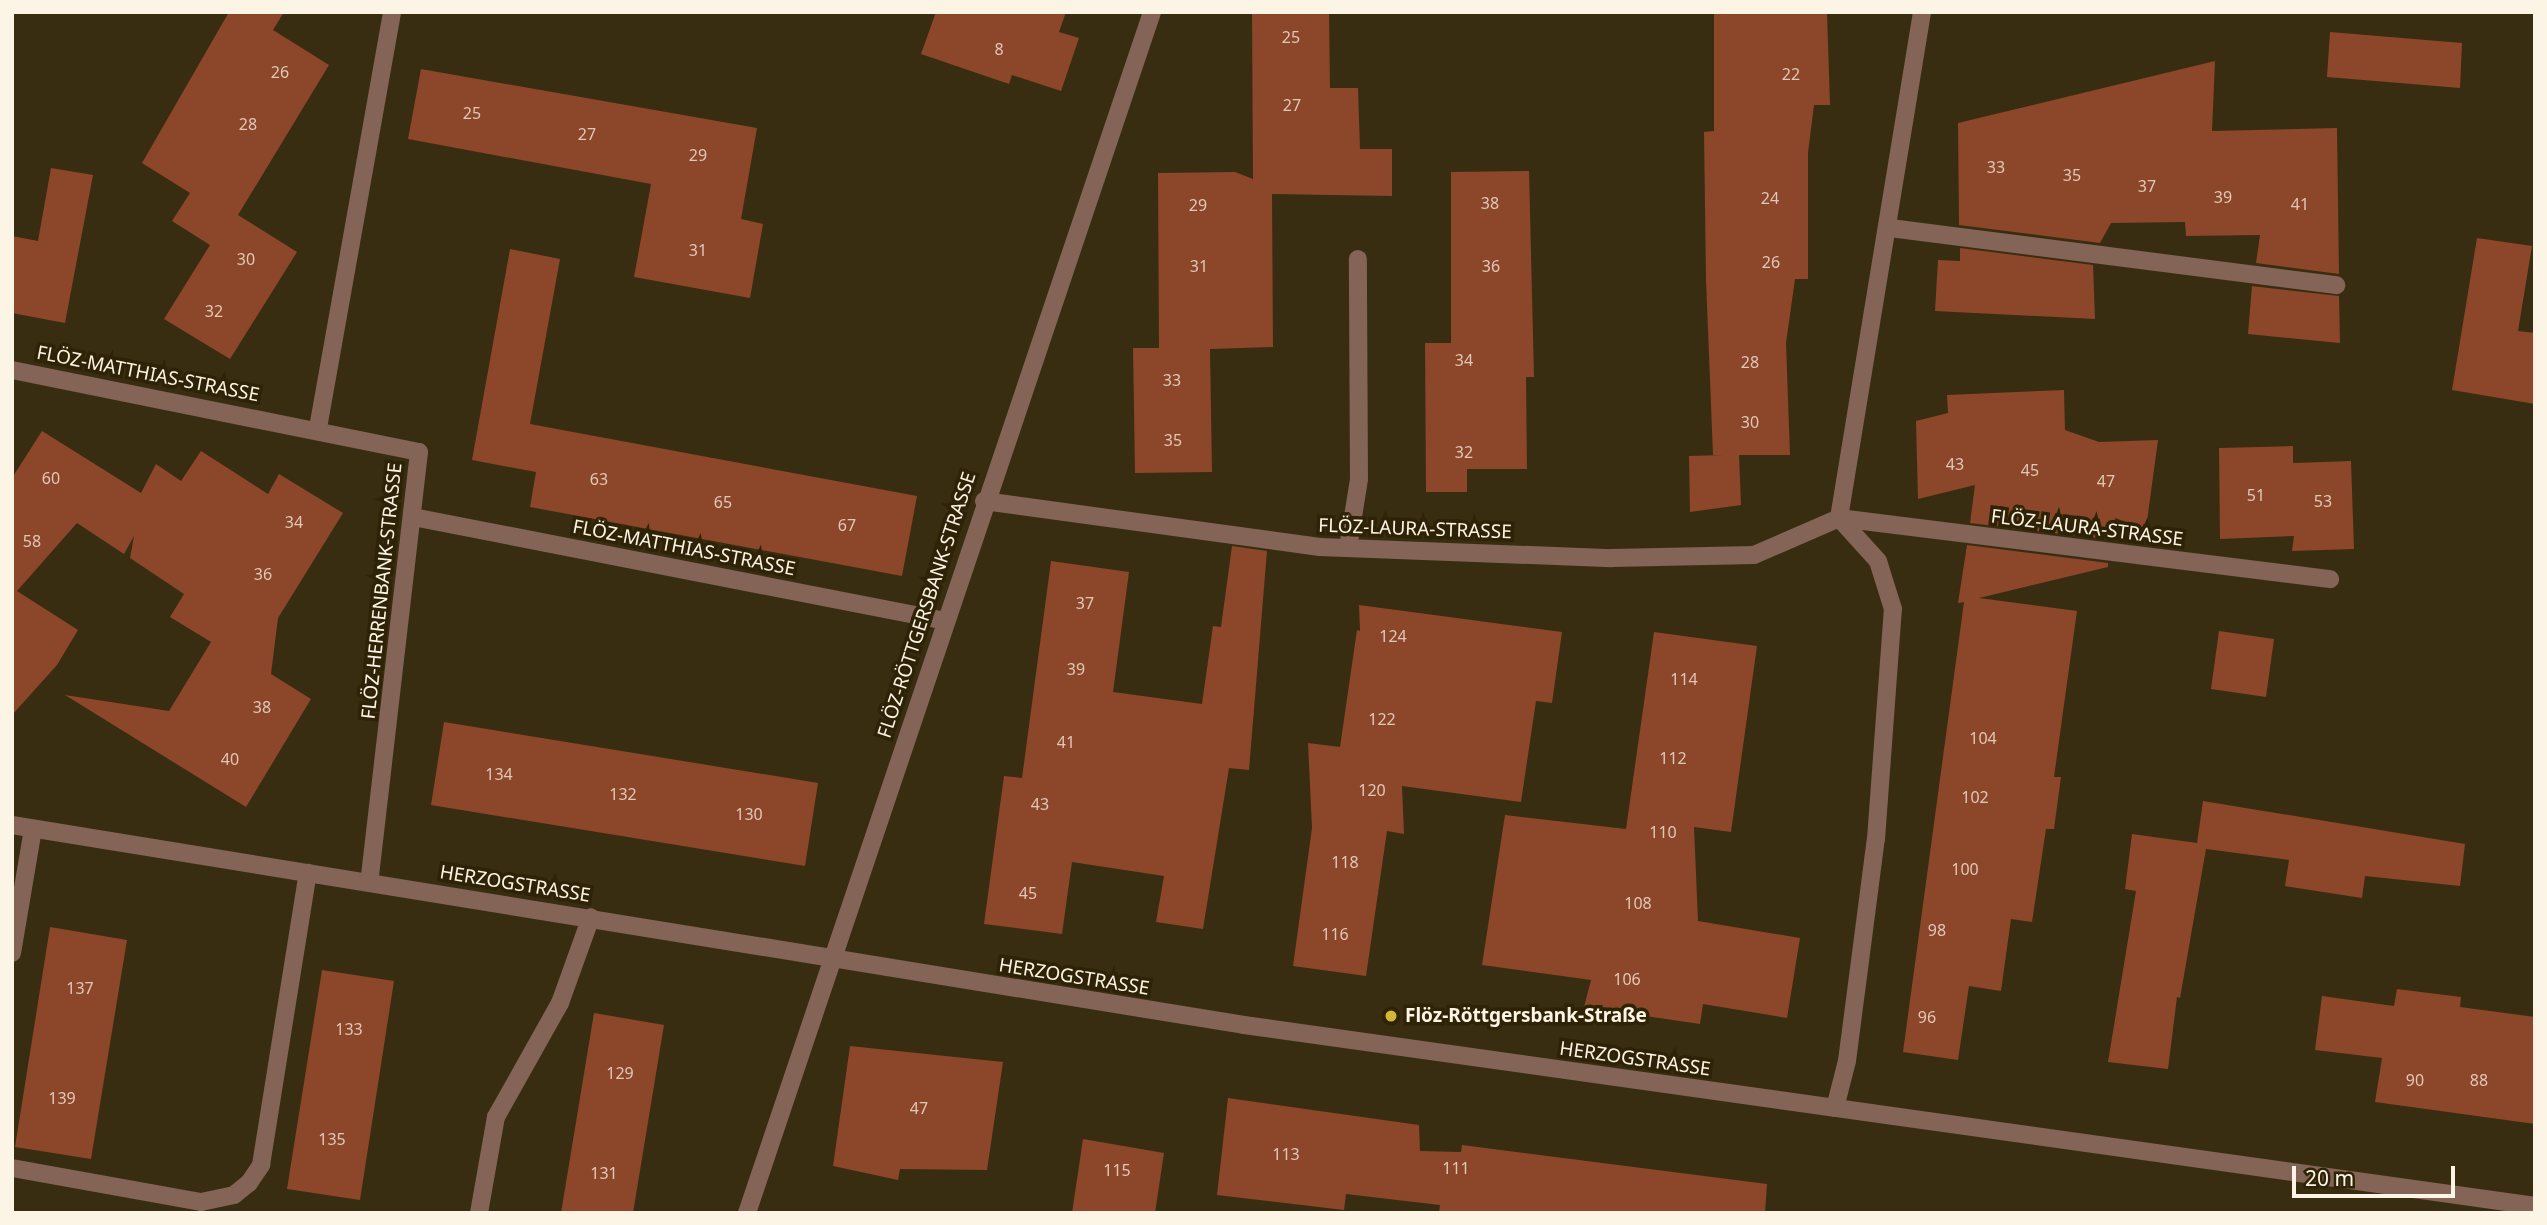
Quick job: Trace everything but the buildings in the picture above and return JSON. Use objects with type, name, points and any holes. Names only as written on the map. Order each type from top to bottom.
[{"type":"street","points":[[318,428],[392,12]]},
{"type":"street","name":"FLÖZ-RÖTTGERSBANK-STRASSE","points":[[747,1213],[829,959],[1152,12]]},
{"type":"street","points":[[1835,1108],[1847,1060],[1876,839],[1893,609],[1878,561],[1839,518],[1890,228],[1922,12]]},
{"type":"street","points":[[1890,228],[2336,285]]},
{"type":"street","points":[[1348,548],[1359,479],[1358,259]]},
{"type":"street","name":"FLÖZ-MATTHIAS-STRASSE","points":[[12,370],[318,428]]},
{"type":"street","name":"FLÖZ-HERRENBANK-STRASSE","points":[[318,428],[419,452],[369,882]]},
{"type":"street","name":"FLÖZ-LAURA-STRASSE","points":[[984,501],[1348,548],[1718,559],[1784,546],[1839,518],[2330,579]]},
{"type":"street","name":"FLÖZ-MATTHIAS-STRASSE","points":[[413,517],[946,621]]},
{"type":"street","name":"HERZOGSTRASSE","points":[[12,825],[1244,1025],[2535,1206]]},
{"type":"street","points":[[12,953],[33,829]]},
{"type":"street","points":[[12,1168],[201,1202],[234,1195],[249,1183],[261,1165],[308,873]]},
{"type":"street","points":[[479,1213],[496,1117],[506,1093],[560,1003],[591,917]]},
{"type":"place","name":"Flöz-Röttgersbank-Straße","points":[[1391,1016]]}]
